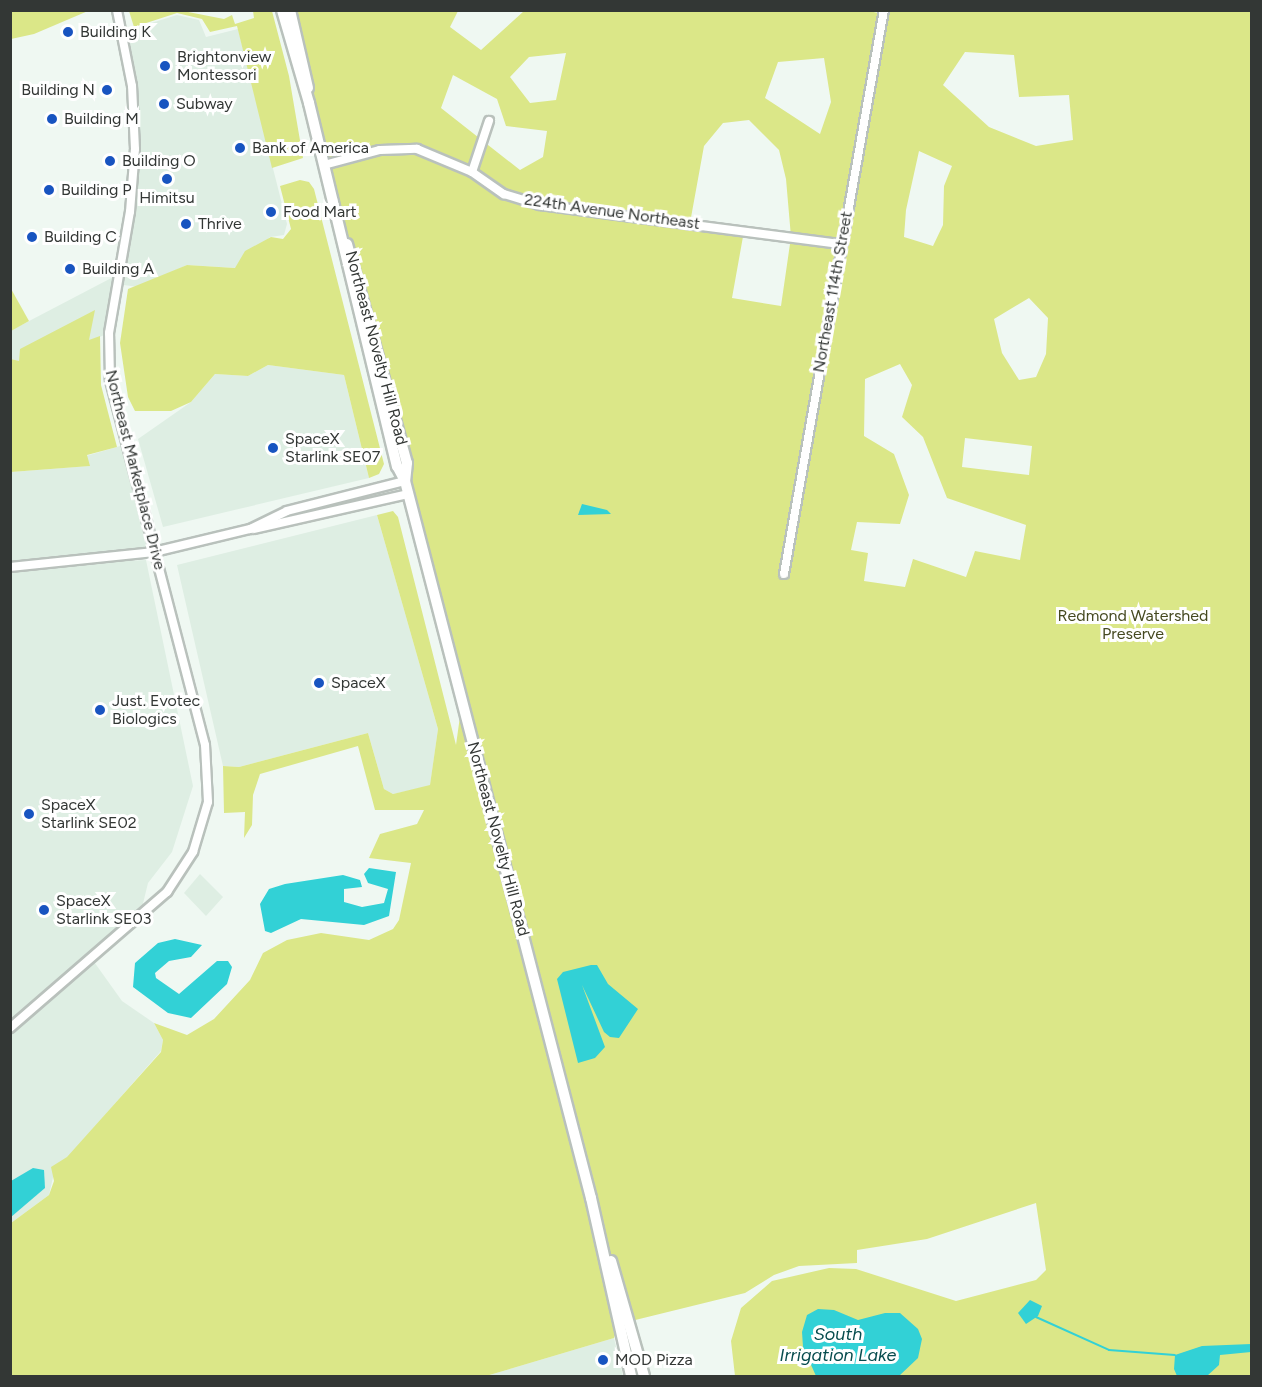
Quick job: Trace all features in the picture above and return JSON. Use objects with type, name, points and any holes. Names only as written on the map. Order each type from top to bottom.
[{"type":"main road","name":"Northeast Novelty Hill Road","points":[[282,10],[309,103],[396,466],[405,481],[591,1197],[644,1377]]},
{"type":"main road","name":"Northeast Novelty Hill Road","points":[[290,10],[307,73],[309,103]]},
{"type":"main road","name":"Northeast Novelty Hill Road","points":[[591,1197],[631,1377]]},
{"type":"street","name":"Northeast Marketplace Drive","points":[[10,1028],[168,892],[193,852],[208,802],[205,745],[154,552],[108,360],[135,149],[132,86],[117,10]]},
{"type":"street","name":"Northeast 114th Street","points":[[784,574],[884,10]]},
{"type":"street","points":[[472,172],[489,121]]},
{"type":"street","name":"224th Avenue Northeast","points":[[324,165],[400,148],[433,153],[472,172],[504,194],[540,206],[841,244]]},
{"type":"street","points":[[250,529],[287,511],[405,481]]},
{"type":"street","points":[[10,567],[154,552],[250,529],[288,524],[408,494]]},
{"type":"shaded area","points":[[177,15],[199,20],[206,37],[238,29],[287,224],[284,235],[270,237],[236,268],[187,265],[138,287],[117,284],[109,333],[34,365],[11,359],[10,331],[119,274],[135,149],[122,32]]},
{"type":"shaded area","points":[[268,365],[344,375],[369,478],[163,527],[138,439],[191,402],[215,374],[248,376]]},
{"type":"shaded area","points":[[127,444],[154,552],[36,566],[146,560],[193,786],[172,852],[148,883],[139,920],[92,959],[122,1001],[154,1023],[163,1040],[161,1051],[54,1173],[49,1195],[11,1223],[11,472],[89,466],[86,456]]},
{"type":"shaded area","points":[[377,515],[438,729],[430,786],[393,794],[384,789],[368,733],[239,767],[223,766],[177,565]]},
{"type":"shaded area","points":[[200,874],[223,897],[206,916],[184,893]]},
{"type":"shaded area","points":[[614,1338],[623,1376],[486,1376]]},
{"type":"green space","name":"Redmond Watershed Preserve","points":[[864,10],[883,14],[884,10],[1251,11],[1251,1376],[735,1376],[731,1341],[741,1308],[772,1281],[829,1268],[856,1269],[956,1301],[1036,1280],[1046,1270],[1036,1203],[927,1239],[857,1250],[857,1263],[799,1266],[774,1275],[745,1293],[619,1324],[614,1338],[486,1376],[11,1376],[11,1223],[49,1195],[54,1181],[51,1167],[67,1157],[161,1052],[163,1040],[154,1023],[187,1035],[214,1019],[250,980],[263,953],[287,940],[321,933],[369,940],[393,929],[399,920],[411,863],[369,858],[380,834],[417,824],[424,810],[375,810],[358,746],[260,774],[253,795],[252,825],[244,838],[245,812],[224,813],[223,766],[239,767],[368,733],[384,789],[393,794],[430,785],[438,729],[377,515],[393,511],[398,517],[456,745],[462,702],[337,216],[290,11],[458,11],[450,27],[481,50],[524,11]],"holes":[[[965,52],[1014,55],[1019,97],[1069,95],[1073,140],[1036,146],[989,127],[943,85]],[[566,53],[556,100],[530,103],[510,77],[529,57]],[[824,58],[831,102],[820,134],[765,98],[778,62]],[[453,75],[497,99],[506,126],[547,131],[543,157],[520,170],[441,108]],[[749,120],[779,150],[786,179],[791,237],[781,306],[732,298],[744,231],[690,223],[704,146],[723,123]],[[919,151],[952,166],[944,186],[943,225],[933,246],[904,237],[906,210]],[[1029,298],[1048,318],[1046,354],[1036,377],[1019,380],[1002,353],[994,319]],[[900,364],[912,385],[902,417],[923,437],[947,498],[1026,525],[1020,560],[975,551],[966,577],[913,559],[905,587],[864,581],[868,553],[851,550],[857,522],[900,524],[909,495],[894,454],[864,436],[865,379]],[[965,438],[1032,446],[1029,475],[962,467]]]},
{"type":"green space","points":[[10,11],[88,11],[34,34],[11,39]]},
{"type":"green space","points":[[129,11],[183,11],[224,19],[232,15],[235,24],[254,18],[253,11],[272,11],[289,76],[303,158],[272,168],[237,26],[210,32],[202,19],[177,13],[134,27]]},
{"type":"green space","points":[[300,180],[309,182],[314,189],[384,464],[379,474],[369,478],[344,375],[268,365],[248,376],[215,374],[191,402],[171,411],[135,411],[128,397],[120,343],[128,289],[187,265],[235,268],[245,251],[271,237],[283,239],[291,229],[280,186]]},
{"type":"green space","points":[[10,287],[29,321],[11,331],[10,331]]},
{"type":"green space","points":[[95,310],[89,340],[100,336],[101,385],[117,447],[87,455],[90,466],[11,472],[11,359],[19,361],[20,349]]},
{"type":"water","points":[[582,504],[607,510],[611,514],[578,515]]},
{"type":"water","points":[[369,868],[396,872],[389,916],[364,925],[301,919],[271,933],[265,931],[260,904],[269,889],[285,884],[343,875],[360,880],[362,887],[344,889],[344,902],[362,907],[384,903],[388,889],[368,883],[364,874]]},
{"type":"water","points":[[175,939],[202,945],[191,957],[169,961],[155,973],[156,978],[179,994],[217,961],[228,961],[232,967],[227,984],[191,1018],[168,1013],[133,987],[135,963],[158,943]]},
{"type":"water","points":[[597,965],[608,984],[638,1009],[619,1038],[610,1037],[604,1032],[582,985],[605,1047],[595,1058],[578,1063],[557,979],[563,972]]},
{"type":"water","points":[[33,1168],[44,1170],[45,1188],[11,1217],[11,1181]]},
{"type":"water","points":[[1030,1300],[1042,1306],[1038,1316],[1026,1324],[1018,1313]]},
{"type":"water","name":"South Irrigation Lake","points":[[818,1309],[834,1310],[858,1320],[885,1313],[900,1313],[918,1329],[922,1339],[918,1358],[899,1376],[816,1376],[803,1347],[802,1332],[807,1315]]},
{"type":"water","points":[[1251,1344],[1251,1352],[1220,1355],[1219,1365],[1207,1376],[1177,1376],[1174,1369],[1175,1355],[1202,1346]]},
{"type":"waterway","points":[[1036,1317],[1109,1350],[1175,1355]]},
{"type":"place","name":"Building K","points":[[68,32]]},
{"type":"place","name":"Brightonview Montessori","points":[[165,66]]},
{"type":"place","name":"Building N","points":[[107,90]]},
{"type":"place","name":"Subway","points":[[164,104]]},
{"type":"place","name":"Building M","points":[[52,119]]},
{"type":"place","name":"Bank of America","points":[[240,148]]},
{"type":"place","name":"Building O","points":[[110,161]]},
{"type":"place","name":"Himitsu","points":[[167,179]]},
{"type":"place","name":"Building P","points":[[49,190]]},
{"type":"place","name":"Food Mart","points":[[271,212]]},
{"type":"place","name":"Thrive","points":[[186,224]]},
{"type":"place","name":"Building C","points":[[32,237]]},
{"type":"place","name":"Building A","points":[[70,269]]},
{"type":"place","name":"SpaceX Starlink SE07","points":[[273,448]]},
{"type":"place","name":"SpaceX","points":[[319,683]]},
{"type":"place","name":"Just. Evotec Biologics","points":[[100,710]]},
{"type":"place","name":"SpaceX Starlink SE02","points":[[29,814]]},
{"type":"place","name":"SpaceX Starlink SE03","points":[[44,910]]},
{"type":"place","name":"MOD Pizza","points":[[603,1360]]}]
